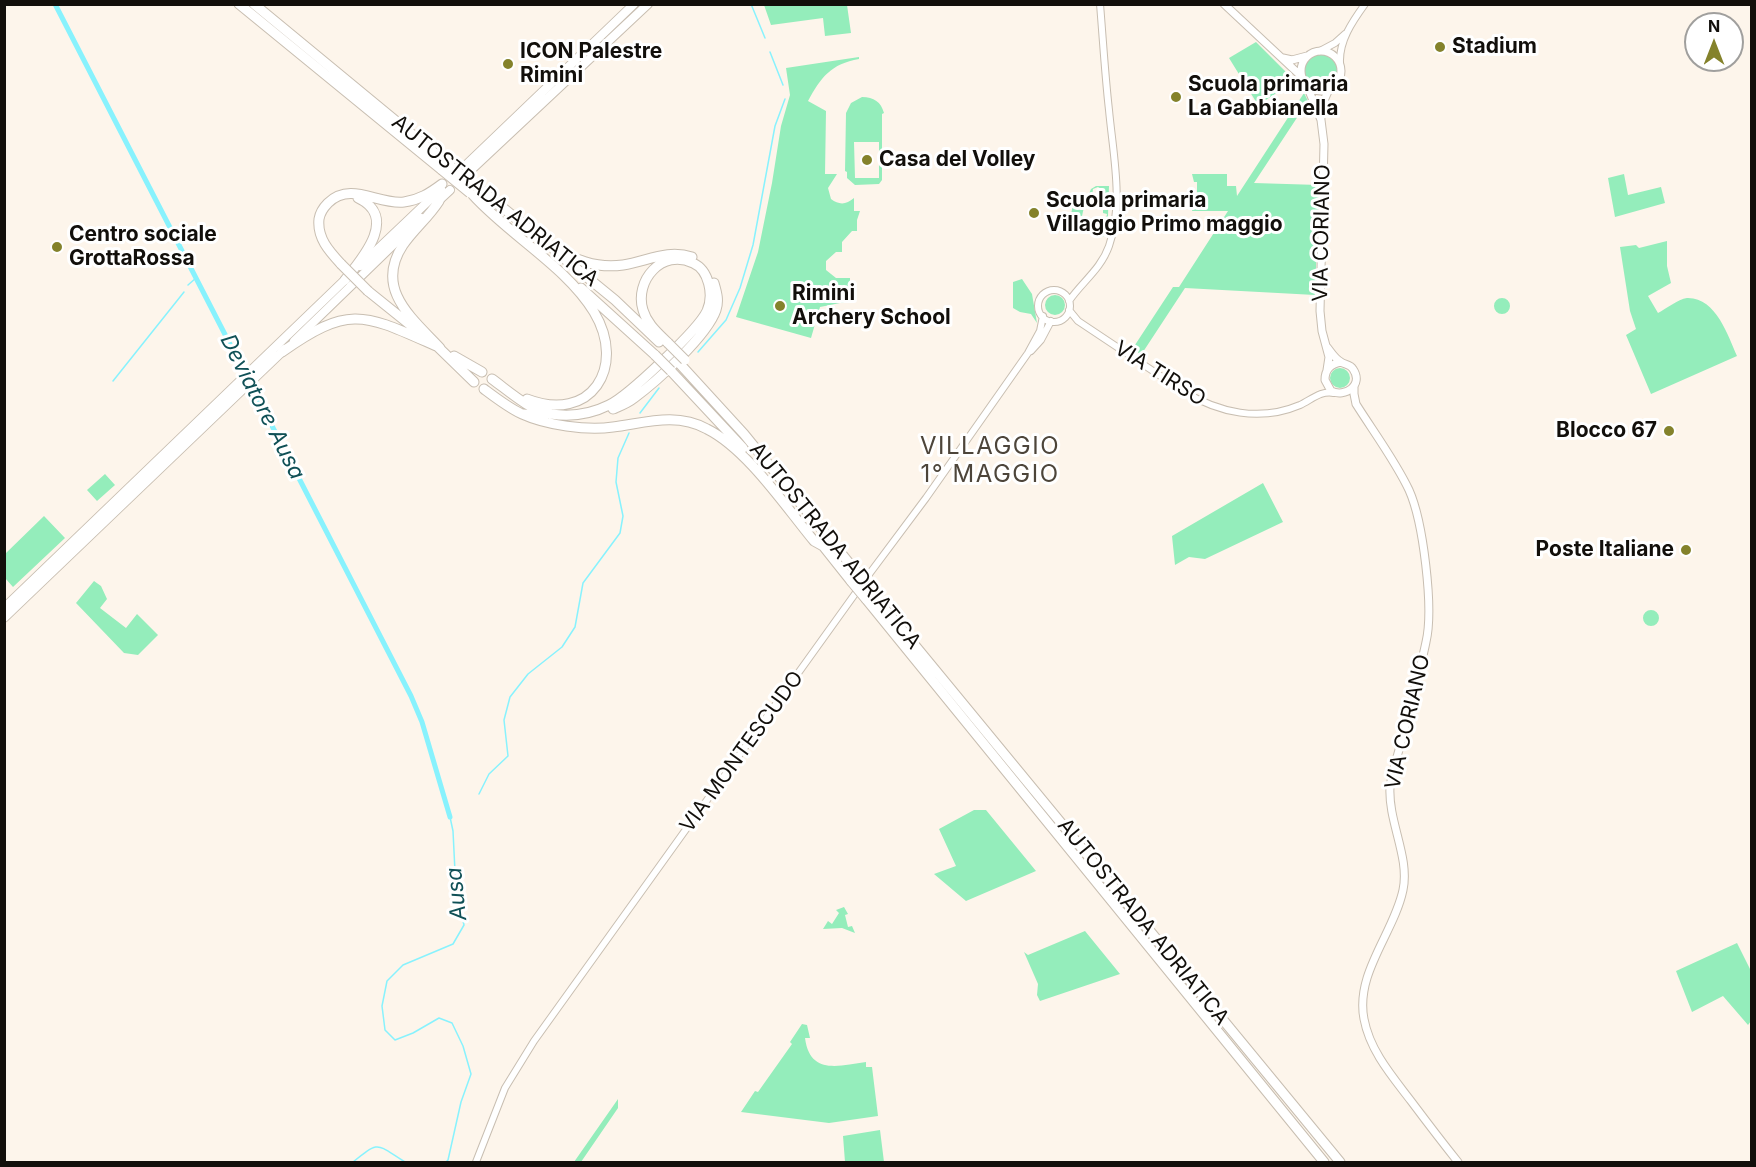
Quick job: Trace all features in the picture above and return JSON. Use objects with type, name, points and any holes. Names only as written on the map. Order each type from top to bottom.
[{"type":"highway","name":"AUTOSTRADA ADRIATICA","points":[[239,4],[322,66]]},
{"type":"highway","name":"AUTOSTRADA ADRIATICA","points":[[254,4],[322,66],[445,167],[655,355],[735,440],[823,546],[854,577]]},
{"type":"highway","points":[[442,349],[368,291],[341,264],[326,246],[319,229],[319,219],[323,208],[341,195],[358,194],[402,202],[422,197],[445,187]]},
{"type":"highway","name":"AUTOSTRADA ADRIATICA","points":[[473,192],[551,246],[615,300],[666,346],[737,419],[744,434],[868,596],[1324,1162]]},
{"type":"highway","points":[[473,192],[489,213],[563,275],[585,298],[596,314],[606,343],[608,356],[601,381],[595,390],[584,399],[565,405],[549,405],[511,393]]},
{"type":"highway","points":[[341,195],[355,197],[366,202],[376,222],[376,229],[367,252],[345,280]]},
{"type":"highway","points":[[439,201],[403,245],[395,261],[393,276],[395,292],[404,308],[474,382]]},
{"type":"highway","points":[[523,414],[565,418],[591,417],[633,399],[703,331],[717,308],[718,297],[714,282],[708,271],[692,257],[662,254],[622,265],[599,266],[579,261],[551,246]]},
{"type":"highway","points":[[492,380],[538,410],[566,415],[580,415],[618,401],[680,342],[707,310],[710,293],[706,276],[693,263],[683,260],[663,263],[651,271],[643,283],[643,310],[651,326],[666,346]]},
{"type":"highway","points":[[282,352],[308,333],[354,318],[376,321],[442,349],[482,372]]},
{"type":"highway","points":[[484,389],[523,414],[568,426],[592,428],[666,419],[686,421],[705,428],[722,437],[740,452],[814,541],[823,546]]},
{"type":"highway","name":"AUTOSTRADA ADRIATICA","points":[[868,596],[1340,1162]]},
{"type":"main road","points":[[634,4],[469,167],[648,4]]},
{"type":"main road","points":[[1224,4],[1277,55],[1296,69],[1308,86],[1318,91],[1329,89],[1339,80],[1340,63],[1332,54],[1320,51],[1292,60],[1277,55]]},
{"type":"main road","points":[[1302,78],[1302,65],[1309,55]]},
{"type":"main road","name":"VIA CORIANO","points":[[1308,86],[1321,120],[1324,144],[1320,311],[1322,331],[1329,357],[1327,370]]},
{"type":"main road","name":"VIA CORIANO","points":[[1321,120],[1323,103],[1329,89]]},
{"type":"main road","points":[[257,370],[282,352],[439,201],[445,187]]},
{"type":"main road","points":[[4,618],[238,389],[345,280],[445,187]]},
{"type":"main road","points":[[1325,345],[1341,362],[1350,365],[1355,372],[1356,381],[1351,390],[1338,394],[1328,388],[1324,380],[1330,366],[1341,362]]},
{"type":"main road","name":"VIA CORIANO","points":[[1354,386],[1356,404],[1408,487],[1416,508],[1429,601],[1427,639],[1391,784],[1391,816],[1404,866],[1404,887],[1399,907],[1366,984],[1363,1018],[1368,1036],[1381,1062],[1458,1162]]},
{"type":"main road","points":[[4,608],[238,389]]},
{"type":"main road","name":"VIA CORIANO","points":[[1338,394],[1356,404]]},
{"type":"street","points":[[1080,285],[1062,292],[1054,290],[1043,295],[1038,306],[1043,316],[1051,321],[1063,319],[1069,310],[1069,301],[1080,285],[1095,272],[1109,247],[1114,228],[1116,183],[1100,4]]},
{"type":"street","points":[[1340,63],[1341,47],[1347,32],[1365,4]]},
{"type":"street","points":[[1320,51],[1335,43],[1347,32]]},
{"type":"street","points":[[1062,292],[1069,301]]},
{"type":"street","name":"VIA TIRSO","points":[[1069,310],[1078,321],[1191,396],[1227,411],[1257,414],[1273,412],[1301,405],[1328,392],[1338,394]]},
{"type":"street","name":"VIA MONTESCUDO","points":[[476,1162],[506,1088],[534,1041],[1028,353],[1040,331],[1043,316]]},
{"type":"street","name":"VIA TIRSO","points":[[1063,319],[1078,321]]},
{"type":"street","name":"VIA MONTESCUDO","points":[[1028,353],[1041,340],[1051,321]]},
{"type":"street","points":[[1316,396],[1324,380]]},
{"type":"green space","points":[[764,5],[847,5],[851,33],[825,36],[823,18],[771,25]]},
{"type":"green space","points":[[1256,42],[1295,81],[1258,105],[1229,58]]},
{"type":"green space","points":[[1322,53],[1335,58],[1340,71],[1335,84],[1322,89],[1309,84],[1304,71],[1309,58]]},
{"type":"green space","points":[[859,57],[859,59],[841,64],[822,78],[808,101],[826,111],[825,174],[837,174],[828,188],[831,199],[842,203],[854,198],[854,211],[860,211],[857,231],[852,231],[842,242],[842,252],[836,252],[826,261],[826,270],[836,278],[850,278],[850,298],[845,302],[820,307],[811,338],[736,317],[758,252],[781,126],[790,95],[786,68]]},
{"type":"green space","points":[[1304,93],[1308,101],[1254,183],[1319,185],[1315,295],[1185,288],[1141,355],[1133,348],[1173,287],[1179,287],[1228,211],[1192,211],[1197,193],[1197,182],[1194,182],[1192,174],[1227,174],[1227,186],[1236,186],[1237,196]]},
{"type":"green space","points":[[862,97],[870,98],[879,103],[883,109],[882,180],[879,184],[855,185],[847,178],[845,171],[846,113],[851,103]],"holes":[[[854,142],[879,142],[879,178],[855,178]]]},
{"type":"green space","points":[[1624,174],[1628,195],[1661,187],[1665,203],[1615,217],[1608,178]]},
{"type":"green space","points":[[1096,186],[1109,186],[1108,216],[1102,237],[1098,234],[1100,229],[1104,229],[1107,214],[1103,213],[1103,210],[1107,210],[1107,196],[1103,196],[1104,191],[1098,187],[1093,189],[1092,196],[1088,196],[1091,189]]},
{"type":"green space","points":[[1075,196],[1086,198],[1082,216],[1071,214]]},
{"type":"green space","points":[[1667,241],[1667,266],[1671,283],[1648,296],[1658,313],[1683,299],[1697,299],[1706,304],[1720,319],[1737,356],[1651,394],[1626,335],[1636,329],[1630,311],[1620,247],[1636,245],[1639,248]]},
{"type":"green space","points":[[1022,279],[1032,294],[1037,323],[1031,314],[1013,308],[1013,282]]},
{"type":"green space","points":[[1055,295],[1062,298],[1065,305],[1062,312],[1055,315],[1048,312],[1045,305],[1048,298]]},
{"type":"green space","points":[[1502,298],[1508,300],[1510,306],[1508,312],[1502,314],[1496,312],[1494,306],[1496,300]]},
{"type":"green space","points":[[1336,368],[1344,368],[1350,374],[1350,382],[1344,388],[1336,388],[1330,382],[1330,374]]},
{"type":"green space","points":[[105,474],[115,485],[97,501],[87,490]]},
{"type":"green space","points":[[1263,483],[1283,522],[1205,559],[1189,557],[1175,565],[1172,536]]},
{"type":"green space","points":[[44,516],[65,538],[13,587],[5,578],[5,554]]},
{"type":"green space","points":[[94,581],[101,586],[107,599],[100,608],[126,628],[137,614],[158,635],[138,655],[124,653],[76,603]]},
{"type":"green space","points":[[1648,610],[1654,610],[1659,618],[1657,624],[1648,626],[1643,621],[1643,615]]},
{"type":"green space","points":[[974,810],[986,810],[1036,871],[966,901],[934,874],[956,866],[939,829]]},
{"type":"green space","points":[[844,907],[848,914],[845,915],[848,927],[852,926],[855,933],[842,928],[823,929],[828,921],[832,924],[839,913],[836,910]]},
{"type":"green space","points":[[1085,931],[1120,974],[1040,1001],[1037,995],[1038,984],[1024,952],[1028,955]]},
{"type":"green space","points":[[1737,943],[1751,971],[1751,1021],[1748,1025],[1723,996],[1692,1012],[1676,971]]},
{"type":"green space","points":[[802,1024],[807,1025],[810,1038],[805,1038],[808,1050],[819,1063],[836,1066],[866,1062],[866,1067],[872,1067],[878,1116],[829,1123],[741,1112],[792,1044],[790,1042]]},
{"type":"green space","points":[[618,1099],[618,1108],[581,1162],[574,1162]]},
{"type":"green space","points":[[880,1130],[884,1162],[845,1162],[843,1136]]},
{"type":"waterway","name":"Deviatore Ausa","points":[[55,4],[411,696],[422,722],[450,817]]},
{"type":"waterway","points":[[751,4],[765,38]]},
{"type":"waterway","points":[[770,52],[783,85]]},
{"type":"waterway","points":[[698,352],[726,320],[740,288],[753,245],[775,126],[785,99]]},
{"type":"waterway","points":[[188,285],[196,278]]},
{"type":"waterway","points":[[113,381],[184,292]]},
{"type":"waterway","points":[[640,413],[659,388]]},
{"type":"waterway","points":[[479,794],[489,774],[508,756],[504,720],[510,697],[528,674],[562,647],[575,627],[583,583],[620,533],[623,516],[616,482],[618,458],[629,433]]},
{"type":"waterway","name":"Ausa","points":[[446,1162],[461,1102],[471,1074],[463,1046],[452,1023],[439,1018],[395,1040],[385,1030],[382,1006],[387,981],[403,965],[453,944],[464,925],[456,892],[453,831],[450,817]]},
{"type":"waterway","name":"Ausa","points":[[353,1162],[368,1150],[378,1147],[405,1162]]},
{"type":"place","name":"Stadium","points":[[1440,47]]},
{"type":"place","name":"ICON Palestre Rimini","points":[[508,64]]},
{"type":"place","name":"Scuola primaria La Gabbianella","points":[[1176,97]]},
{"type":"place","name":"Casa del Volley","points":[[867,160]]},
{"type":"place","name":"Scuola primaria Villaggio Primo maggio","points":[[1034,213]]},
{"type":"place","name":"Centro sociale GrottaRossa","points":[[57,247]]},
{"type":"place","name":"Rimini Archery School","points":[[780,306]]},
{"type":"place","name":"Blocco 67","points":[[1669,431]]},
{"type":"place","name":"Poste Italiane","points":[[1686,550]]},
{"type":"district","name":"VILLAGGIO 1° MAGGIO","points":[[990,461]]}]
